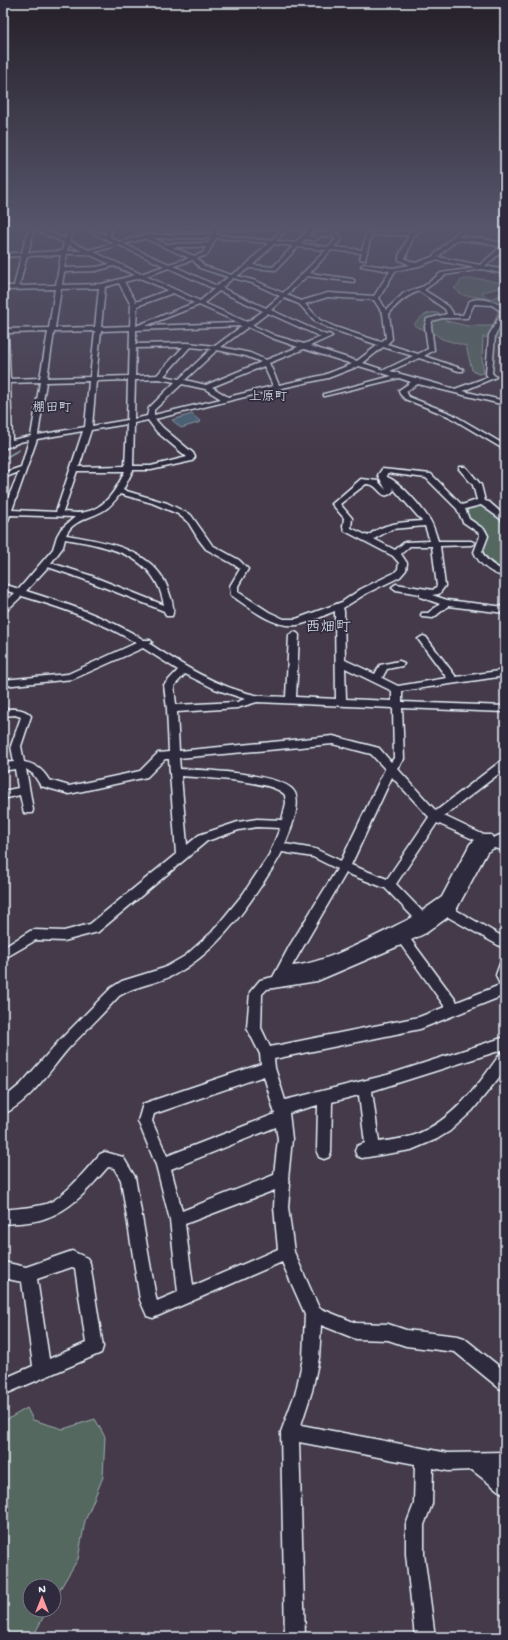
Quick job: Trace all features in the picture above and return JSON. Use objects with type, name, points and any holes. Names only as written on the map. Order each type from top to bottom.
[{"type":"street","points":[[3,523],[5,512],[24,468],[34,437],[56,302]]},
{"type":"street","points":[[60,513],[88,428],[100,302]]},
{"type":"street","points":[[3,609],[22,593],[46,564],[58,548],[61,536],[65,529],[82,515],[97,510],[109,503],[119,492],[129,470],[134,328],[134,305],[132,302]]},
{"type":"street","points":[[134,305],[143,302]]},
{"type":"street","points":[[195,302],[246,325],[302,347],[398,377],[454,392],[505,403]]},
{"type":"street","points":[[134,328],[205,302]]},
{"type":"street","points":[[246,302],[326,338]]},
{"type":"street","points":[[74,469],[129,470],[151,468],[189,459],[191,457],[190,455],[160,430],[150,418],[151,409],[179,381],[216,348],[267,311],[277,302]]},
{"type":"street","points":[[298,302],[318,321],[340,331],[462,370]]},
{"type":"street","points":[[301,303],[306,302]]},
{"type":"street","points":[[7,445],[18,440],[150,418],[276,387],[326,377],[358,364],[388,339],[386,314],[378,302]]},
{"type":"street","points":[[386,314],[397,302]]},
{"type":"street","points":[[437,302],[447,308],[450,312],[450,315],[445,316]]},
{"type":"street","points":[[384,372],[431,350],[428,326],[429,320],[437,316],[465,317],[472,302],[492,302],[502,308],[505,312],[492,335],[489,374],[493,377],[454,392]]},
{"type":"street","points":[[7,445],[5,392],[7,381],[4,331],[246,325]]},
{"type":"street","points":[[207,386],[340,331]]},
{"type":"street","points":[[133,346],[188,345],[248,354],[265,362],[276,387]]},
{"type":"street","points":[[159,377],[188,345]]},
{"type":"street","points":[[7,381],[159,377],[207,386],[226,399]]},
{"type":"street","points":[[326,396],[398,377]]},
{"type":"street","points":[[417,382],[402,390],[403,394],[407,398],[450,415],[505,448]]},
{"type":"street","points":[[3,476],[12,471],[24,468]]},
{"type":"street","points":[[463,469],[477,485],[481,502]]},
{"type":"street","points":[[119,492],[173,508],[189,518],[202,541],[210,548],[239,563],[244,569],[234,586],[234,593],[266,614],[282,622],[297,622],[338,607],[364,591],[397,575],[402,570],[403,563],[396,554],[346,527],[348,518],[336,504],[364,481],[375,483],[385,493],[388,492],[390,490],[383,478],[383,473],[385,471],[390,470],[428,476],[461,508],[466,520],[482,532],[484,536],[478,552],[480,559],[493,570],[505,574]]},
{"type":"street","points":[[383,478],[392,482],[428,523],[441,570],[441,586],[436,592],[431,593],[396,587]]},
{"type":"street","points":[[461,508],[474,501],[481,502],[488,504],[505,520]]},
{"type":"street","points":[[5,512],[82,515]]},
{"type":"street","points":[[369,540],[375,533],[386,528],[405,524],[428,523]]},
{"type":"street","points":[[46,564],[86,577],[169,612],[168,601],[160,579],[151,570],[120,548],[107,544],[61,536]]},
{"type":"street","points":[[396,554],[408,544],[471,543]]},
{"type":"street","points":[[382,583],[446,603],[505,610]]},
{"type":"street","points":[[3,586],[94,616],[145,643],[184,670],[242,695],[257,698],[291,700],[505,709]]},
{"type":"street","points":[[425,615],[430,616],[446,603]]},
{"type":"street","points":[[338,607],[340,611],[342,702]]},
{"type":"street","points":[[291,700],[294,635]]},
{"type":"street","points":[[423,639],[453,680]]},
{"type":"street","points":[[3,683],[70,677],[145,643]]},
{"type":"street","points":[[342,662],[397,689],[505,673]]},
{"type":"street","points":[[377,679],[383,667],[399,664]]},
{"type":"street","points":[[182,856],[169,685],[184,670]]},
{"type":"street","points":[[279,977],[344,868],[391,768],[399,759],[396,704],[397,689]]},
{"type":"street","points":[[172,709],[237,705],[257,698]]},
{"type":"street","points":[[3,713],[11,711],[21,713],[26,716],[16,746],[28,810]]},
{"type":"street","points":[[3,767],[20,765],[30,766],[40,773],[45,783],[69,790],[143,774],[162,756],[333,740],[375,751],[435,817],[505,847]]},
{"type":"street","points":[[390,886],[435,817],[505,764]]},
{"type":"street","points":[[3,1107],[26,1089],[64,1045],[114,992],[126,986],[168,972],[189,960],[216,936],[247,898],[274,857],[287,824],[291,803],[290,794],[286,789],[280,785],[245,778],[175,772]]},
{"type":"street","points":[[3,795],[25,790]]},
{"type":"street","points":[[3,954],[34,935],[64,936],[94,928],[203,838],[238,826],[257,823],[287,824]]},
{"type":"street","points":[[295,1637],[290,1432],[304,1391],[311,1358],[313,1314],[286,1253],[281,1207],[283,1184],[281,1180],[285,1139],[282,1113],[267,1061],[254,1028],[256,992],[264,984],[279,977],[306,970],[341,956],[417,921],[446,900],[474,847],[488,841],[505,830]]},
{"type":"street","points":[[279,977],[317,976],[422,929],[448,911],[453,905],[488,841],[505,837]]},
{"type":"street","points":[[279,847],[315,853],[344,868],[390,886],[420,918]]},
{"type":"street","points":[[448,911],[505,944]]},
{"type":"street","points":[[404,938],[454,1009]]},
{"type":"street","points":[[505,965],[502,975],[505,982]]},
{"type":"street","points":[[186,1297],[178,1220],[163,1165],[145,1121],[148,1109],[267,1061],[420,1023],[505,989]]},
{"type":"street","points":[[163,1165],[282,1113],[325,1097],[387,1082],[505,1044]]},
{"type":"street","points":[[365,1087],[368,1150],[416,1141],[439,1130],[468,1108],[486,1086],[505,1058]]},
{"type":"street","points":[[324,1152],[325,1097]]},
{"type":"street","points":[[3,1217],[44,1211],[57,1206],[82,1184],[105,1159],[118,1162],[128,1177],[148,1300],[153,1310],[286,1253]]},
{"type":"street","points":[[178,1220],[281,1180]]},
{"type":"street","points":[[3,1270],[29,1274],[72,1259],[82,1263],[95,1347],[3,1388]]},
{"type":"street","points":[[29,1274],[42,1370]]},
{"type":"street","points":[[313,1314],[356,1331],[388,1332],[406,1338],[458,1344],[505,1382]]},
{"type":"street","points":[[290,1432],[448,1462],[505,1461]]},
{"type":"street","points":[[424,1458],[423,1504],[415,1525],[415,1554],[425,1637]]},
{"type":"street","points":[[476,1462],[505,1485]]},
{"type":"green space","points":[[482,302],[505,302],[505,339],[483,337],[482,359],[484,373],[478,374],[472,370],[466,346],[442,339],[435,334],[415,326],[414,324],[426,314],[437,313],[441,314],[446,321],[468,326],[493,326],[499,309]]},
{"type":"green space","points":[[477,503],[486,507],[505,523],[505,572],[492,564],[484,556],[483,551],[488,534],[473,523],[467,515],[468,507]]},
{"type":"green space","points":[[27,1408],[33,1420],[63,1429],[95,1419],[105,1437],[103,1477],[85,1521],[78,1559],[62,1586],[62,1578],[22,1578],[22,1618],[43,1618],[33,1637],[3,1637],[3,1422]]},
{"type":"water","points":[[192,414],[201,422],[181,428],[172,420]]},
{"type":"waterway","points":[[3,459],[19,450]]},
{"type":"district","name":"上原町","points":[[268,395]]},
{"type":"district","name":"棚田町","points":[[52,406]]},
{"type":"district","name":"西畑町","points":[[328,626]]}]
